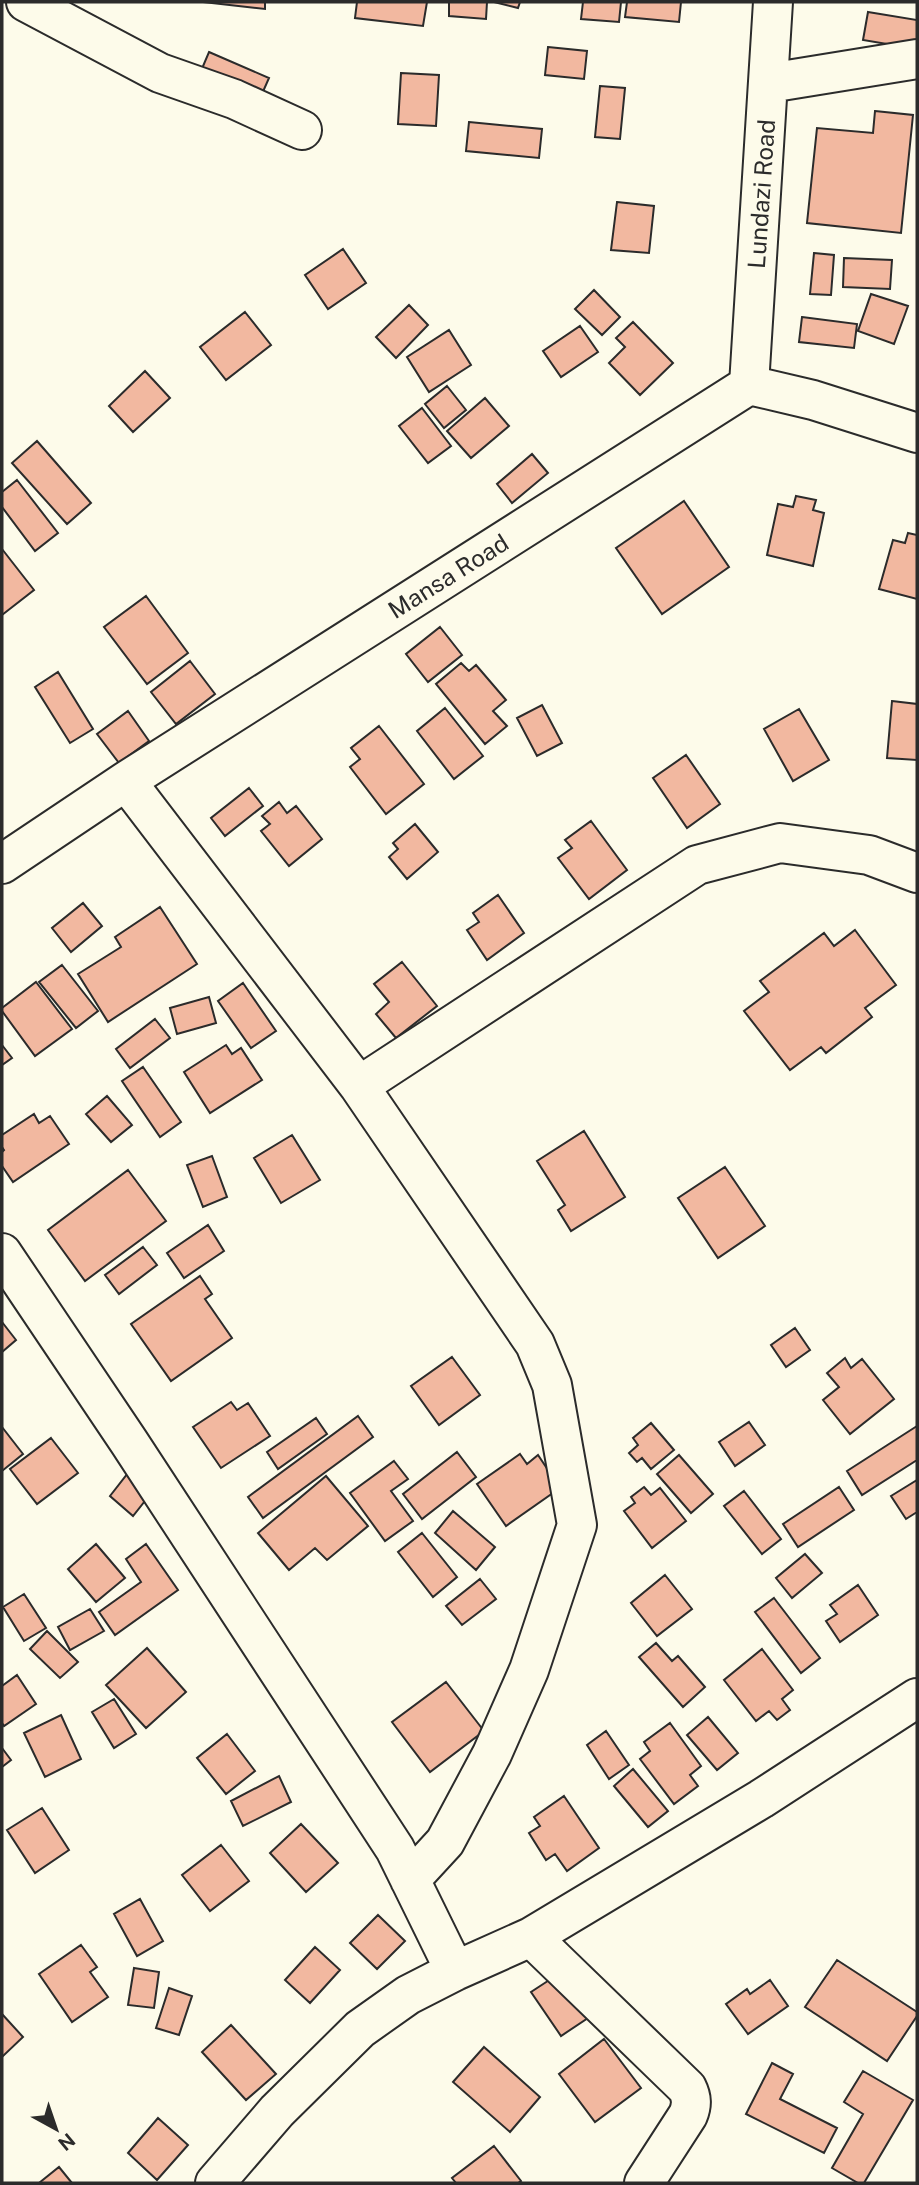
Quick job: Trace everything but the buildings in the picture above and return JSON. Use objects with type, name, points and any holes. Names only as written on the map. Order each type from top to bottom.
[{"type":"street","points":[[26,2],[160,73],[234,99],[302,130]]},
{"type":"street","name":"Lundazi Road","points":[[749,385],[773,2]]},
{"type":"street","points":[[769,83],[917,60]]},
{"type":"street","points":[[749,385],[813,400],[917,433]]},
{"type":"street","name":"Mansa Road","points":[[2,864],[126,781],[749,385]]},
{"type":"street","points":[[126,781],[359,1086],[535,1344],[552,1385],[577,1525],[529,1670],[492,1754],[445,1842],[410,1880]]},
{"type":"street","points":[[359,1086],[697,865],[780,843],[870,855],[917,873]]},
{"type":"street","points":[[2,1253],[129,1442],[394,1849],[455,1971]]},
{"type":"street","points":[[215,2183],[277,2111],[360,2029],[408,1995],[531,1937],[761,1799],[917,1698]]},
{"type":"street","points":[[531,1937],[687,2088],[691,2095],[692,2105],[688,2115],[644,2183]]}]
